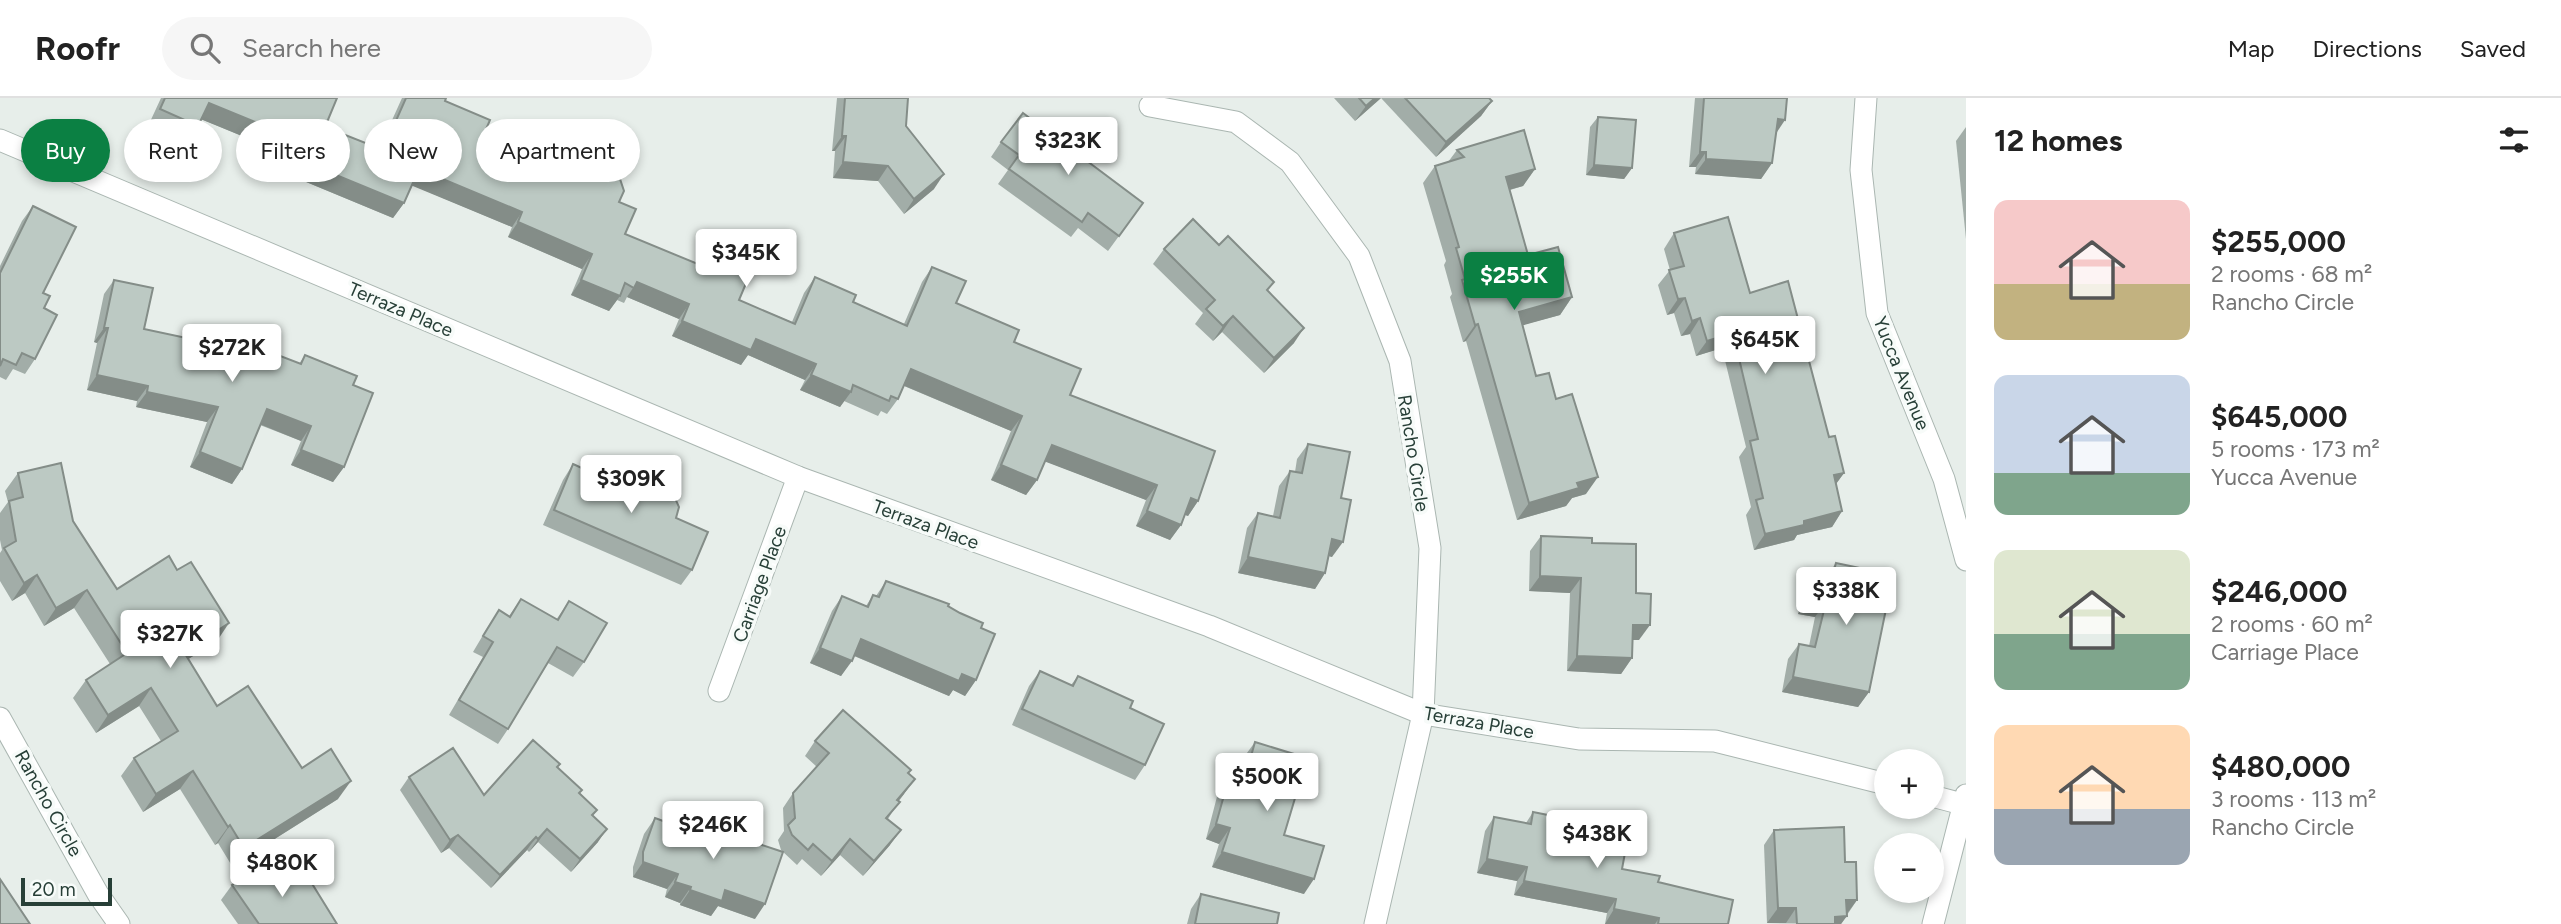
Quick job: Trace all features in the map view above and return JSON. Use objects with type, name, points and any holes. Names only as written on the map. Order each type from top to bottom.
[{"type":"street","name":"Yucca Avenue","points":[[1866,98],[1861,170],[1877,313],[1944,479],[1966,560]]},
{"type":"street","name":"Rancho Circle","points":[[1150,106],[1236,122],[1290,162],[1359,256],[1399,361],[1430,548],[1423,714],[1374,924]]},
{"type":"street","name":"Terraza Place","points":[[0,140],[799,477],[1209,626],[1423,714],[1579,738],[1715,741],[1874,781]]},
{"type":"street","name":"Carriage Place","points":[[719,691],[799,477]]},
{"type":"street","name":"Rancho Circle","points":[[0,718],[98,894],[119,924]]},
{"type":"street","points":[[1933,924],[1966,801],[1944,798]]},
{"type":"building","points":[[165,98],[337,98],[328,119],[248,119],[209,103],[201,119],[182,119],[160,109]]},
{"type":"building","points":[[406,98],[446,98],[445,101],[488,119],[476,119],[476,182],[621,182],[624,191],[619,202],[636,209],[625,234],[705,267],[711,251],[752,269],[739,300],[795,324],[815,277],[856,295],[853,302],[907,326],[932,267],[966,281],[956,303],[1019,330],[1014,342],[1081,369],[1070,395],[1215,451],[1198,501],[1191,498],[1181,525],[1147,511],[1157,485],[1052,445],[1037,480],[1001,465],[1022,416],[911,369],[898,399],[891,396],[889,401],[853,385],[851,392],[811,375],[816,364],[756,339],[751,350],[682,321],[689,304],[637,282],[634,288],[625,283],[620,296],[581,280],[592,254],[518,222],[522,212],[450,182],[462,182],[462,119],[397,119]]},
{"type":"building","points":[[845,98],[908,98],[906,126],[944,174],[914,199],[888,166],[843,162],[846,136],[842,136]]},
{"type":"building","points":[[1359,98],[1375,98],[1366,106]]},
{"type":"building","points":[[1405,98],[1489,98],[1492,101],[1446,142]]},
{"type":"building","points":[[1704,98],[1787,98],[1785,120],[1778,119],[1772,163],[1706,159],[1706,152],[1700,152]]},
{"type":"building","points":[[1023,113],[1143,203],[1119,236],[1088,213],[1082,222],[1009,169],[1019,155],[1001,142]]},
{"type":"building","points":[[1598,117],[1636,120],[1632,168],[1594,165]]},
{"type":"building","points":[[1524,130],[1535,169],[1506,177],[1528,255],[1558,247],[1572,297],[1519,312],[1536,376],[1549,373],[1556,399],[1572,394],[1598,477],[1577,483],[1579,488],[1529,503],[1478,324],[1475,325],[1462,280],[1465,279],[1456,248],[1459,247],[1435,166],[1464,157],[1457,150]]},
{"type":"building","points":[[350,137],[364,142],[364,182],[413,182],[404,203],[350,181]]},
{"type":"building","points":[[33,206],[76,227],[43,293],[50,296],[44,308],[57,315],[35,359],[22,353],[16,365],[3,359],[0,366],[0,273]]},
{"type":"building","points":[[1728,217],[1750,293],[1788,281],[1829,437],[1835,436],[1844,473],[1834,475],[1842,511],[1804,521],[1804,525],[1765,534],[1756,500],[1763,498],[1750,441],[1758,439],[1733,333],[1707,341],[1700,318],[1692,321],[1685,298],[1678,299],[1669,270],[1684,266],[1674,233]]},
{"type":"building","points":[[1193,219],[1219,245],[1228,236],[1274,282],[1267,290],[1304,328],[1274,358],[1233,316],[1223,326],[1206,309],[1215,300],[1164,249]]},
{"type":"building","points":[[114,280],[153,288],[144,329],[210,343],[209,352],[252,360],[257,347],[301,364],[305,355],[357,376],[353,385],[373,393],[344,467],[301,450],[311,426],[267,409],[242,469],[200,452],[218,407],[147,392],[148,386],[97,375],[108,328],[104,328]]},
{"type":"building","points":[[1308,444],[1350,452],[1341,498],[1351,500],[1343,542],[1332,539],[1325,573],[1248,557],[1258,513],[1280,518],[1290,471],[1302,473]]},
{"type":"building","points":[[61,463],[73,521],[117,589],[169,556],[177,570],[191,562],[229,623],[184,652],[217,706],[248,686],[302,768],[331,749],[351,781],[244,848],[193,771],[156,794],[134,758],[178,731],[151,688],[108,715],[86,680],[127,653],[87,590],[56,608],[37,575],[24,583],[4,548],[16,541],[9,501],[23,497],[18,473]]},
{"type":"building","points":[[573,464],[608,480],[611,472],[675,498],[679,507],[676,518],[708,532],[692,570],[554,510]]},
{"type":"building","points":[[1541,536],[1592,538],[1592,543],[1636,544],[1636,593],[1651,594],[1650,625],[1633,625],[1632,658],[1577,656],[1581,578],[1540,576]]},
{"type":"building","points":[[1836,563],[1893,575],[1869,692],[1793,677],[1799,644],[1815,647],[1826,602],[1809,598],[1815,570],[1834,570]]},
{"type":"building","points":[[886,581],[949,604],[948,606],[960,613],[983,623],[981,628],[995,634],[976,680],[962,674],[959,681],[861,639],[852,661],[820,648],[842,596],[868,607],[873,595],[879,597]]},
{"type":"building","points":[[521,599],[558,620],[569,601],[607,623],[584,662],[557,647],[508,729],[459,700],[493,642],[483,636],[499,610],[510,617]]},
{"type":"building","points":[[1040,671],[1073,686],[1078,676],[1133,701],[1130,708],[1164,724],[1145,765],[1022,709]]},
{"type":"building","points":[[843,710],[911,770],[908,773],[915,779],[886,818],[901,830],[874,861],[850,839],[832,861],[813,844],[808,850],[792,835],[788,825],[795,818],[793,793],[829,753],[815,741]]},
{"type":"building","points":[[533,740],[560,764],[557,767],[582,790],[579,793],[597,810],[592,815],[607,829],[580,859],[547,829],[500,875],[458,835],[450,840],[409,777],[453,748],[484,795]]},
{"type":"building","points":[[1255,742],[1307,758],[1284,835],[1324,846],[1314,879],[1222,852],[1230,828],[1216,824],[1231,770],[1246,774]]},
{"type":"building","points":[[1533,812],[1593,824],[1591,835],[1627,842],[1622,869],[1660,876],[1658,882],[1733,900],[1728,924],[1658,924],[1659,918],[1614,909],[1616,899],[1524,881],[1527,867],[1487,859],[1494,817],[1531,824]]},
{"type":"building","points":[[655,818],[690,831],[693,822],[783,852],[765,904],[725,890],[722,901],[690,890],[691,887],[675,882],[678,874],[643,862],[643,852]]},
{"type":"building","points":[[1844,827],[1845,862],[1856,862],[1857,900],[1846,900],[1847,916],[1835,917],[1835,924],[1797,924],[1796,908],[1778,908],[1774,830]]},
{"type":"building","points":[[268,861],[285,887],[306,874],[337,924],[259,924],[232,885]]},
{"type":"building","points":[[0,879],[30,924],[0,924]]},
{"type":"building","points":[[1201,894],[1279,913],[1277,924],[1195,924]]}]
